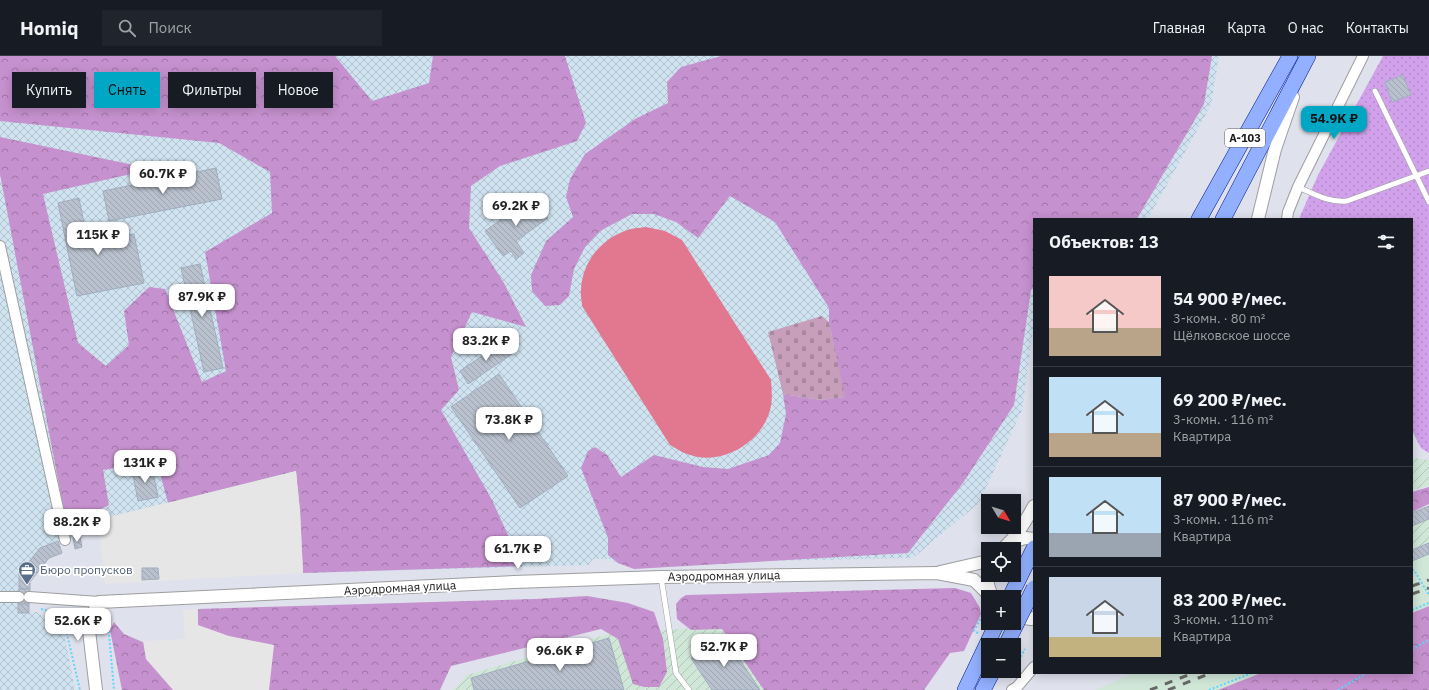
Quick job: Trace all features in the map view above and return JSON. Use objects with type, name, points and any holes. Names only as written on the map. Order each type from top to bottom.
[{"type":"main road","name":"А-103","points":[[1200,218],[1290,56]]},
{"type":"main road","name":"А-103","points":[[1223,218],[1307,60]]},
{"type":"main road","points":[[1013,590],[1033,550]]},
{"type":"main road","points":[[1015,638],[1033,591]]},
{"type":"main road","points":[[964,690],[994,630]]},
{"type":"main road","points":[[983,690],[989,678]]},
{"type":"street","points":[[1288,218],[1288,212],[1298,187],[1363,56]]},
{"type":"street","points":[[1258,218],[1275,149],[1307,60]]},
{"type":"street","points":[[0,246],[65,540]]},
{"type":"street","points":[[1008,542],[1022,526],[1033,508]]},
{"type":"street","points":[[1015,542],[1025,538],[1033,539]]},
{"type":"street","points":[[937,573],[981,563]]},
{"type":"street","points":[[937,573],[974,580],[985,590]]},
{"type":"street","name":"Аэродромная улица","points":[[102,602],[514,582],[661,577],[937,573]]},
{"type":"street","points":[[0,597],[19,597]]},
{"type":"street","points":[[29,597],[102,602]]},
{"type":"street","points":[[96,690],[88,622],[102,602]]},
{"type":"street","points":[[1021,617],[1033,618]]},
{"type":"street","points":[[1012,690],[1017,687],[1033,668]]},
{"type":"lane","points":[[1375,91],[1429,202]]},
{"type":"lane","points":[[1298,187],[1329,200],[1337,202],[1347,201],[1429,171]]},
{"type":"lane","points":[[661,577],[676,672],[689,690]]},
{"type":"path","points":[[1413,570],[1429,595]]},
{"type":"path","points":[[102,602],[114,690]]},
{"type":"path","points":[[1413,610],[1429,603]]},
{"type":"path","points":[[36,607],[58,613],[63,618],[80,690]]},
{"type":"path","points":[[979,634],[974,631],[981,618]]},
{"type":"path","points":[[1413,648],[1429,640]]},
{"type":"path","points":[[1021,656],[1025,649]]},
{"type":"path","points":[[1209,690],[1249,674]]},
{"type":"path","points":[[1338,690],[1365,674]]},
{"type":"shaded area","points":[[0,56],[1219,56],[1211,105],[1149,218],[1033,218],[1033,330],[1022,410],[983,494],[981,494],[979,503],[913,558],[618,564],[609,559],[593,559],[588,565],[303,573],[300,511],[296,471],[97,520],[80,537],[58,541],[40,548],[19,574],[18,613],[37,612],[64,633],[75,690],[0,690]]},
{"type":"shaded area","points":[[1383,56],[1429,56],[1429,453],[1421,448],[1413,433],[1413,218],[1299,218],[1318,175]]},
{"type":"shaded area","points":[[646,227],[665,231],[682,240],[771,380],[771,407],[768,416],[755,437],[735,451],[711,457],[699,457],[685,453],[670,445],[582,306],[582,280],[594,254],[608,240],[616,235],[630,229]]},
{"type":"shaded area","points":[[1413,458],[1429,460],[1429,486],[1413,490]]},
{"type":"shaded area","points":[[296,471],[300,511],[303,573],[105,584],[98,520]]},
{"type":"shaded area","points":[[1429,505],[1429,555],[1413,561],[1413,512]]},
{"type":"shaded area","points":[[1429,555],[1429,621],[1413,628],[1413,561]]},
{"type":"shaded area","points":[[197,609],[198,625],[229,636],[274,645],[269,690],[173,690],[146,659],[143,641],[185,639],[183,610]]},
{"type":"shaded area","points":[[722,626],[766,690],[453,690],[467,675],[608,634]]},
{"type":"shaded area","points":[[1132,674],[1297,674],[1257,690],[1095,690]]},
{"type":"green space","points":[[0,56],[335,56],[372,101],[429,83],[433,56],[565,56],[586,123],[577,141],[500,166],[471,186],[469,228],[504,283],[526,327],[472,312],[451,357],[459,390],[441,410],[492,500],[522,566],[303,573],[300,511],[296,471],[168,503],[157,462],[103,470],[109,505],[67,527],[0,174],[0,137],[153,169],[43,194],[78,343],[106,366],[129,345],[124,311],[149,287],[165,289],[202,382],[226,371],[205,252],[272,213],[270,172],[219,143],[0,121]]},
{"type":"green space","points":[[721,56],[1212,56],[1204,104],[1138,218],[1033,218],[1033,288],[1031,290],[1014,405],[963,483],[908,553],[634,569],[618,563],[608,555],[608,538],[581,468],[588,451],[595,447],[607,455],[621,477],[654,455],[703,467],[728,469],[769,455],[780,443],[786,414],[783,394],[820,400],[844,397],[829,322],[829,308],[775,222],[730,196],[698,238],[676,222],[654,214],[632,214],[600,231],[585,247],[574,269],[569,296],[560,305],[545,306],[532,291],[531,275],[546,241],[573,217],[566,197],[570,179],[585,154],[635,119],[668,103],[667,82],[681,67]]},
{"type":"green space","points":[[822,316],[829,322],[845,397],[820,400],[783,394],[768,332]]},
{"type":"green space","points":[[1429,487],[1429,504],[1413,512],[1413,492]]},
{"type":"green space","points":[[955,588],[971,593],[980,608],[981,614],[964,651],[950,653],[924,690],[764,690],[722,629],[691,630],[677,619],[676,604],[686,595]]},
{"type":"green space","points":[[587,596],[628,603],[654,612],[663,639],[667,672],[659,687],[644,687],[633,684],[618,639],[601,629],[451,666],[440,690],[265,690],[198,627],[198,609],[535,599]]},
{"type":"green space","points":[[1429,606],[1429,690],[1218,690],[1258,674],[1413,674],[1413,613]]},
{"type":"green space","points":[[114,622],[124,634],[145,643],[174,690],[122,690],[110,630]]},
{"type":"building","points":[[1403,75],[1411,95],[1392,102],[1385,82]]},
{"type":"building","points":[[216,168],[222,199],[109,221],[103,191]]},
{"type":"building","points":[[533,197],[548,218],[516,241],[524,253],[516,259],[511,251],[503,256],[485,231]]},
{"type":"building","points":[[79,198],[88,243],[134,234],[144,283],[77,296],[58,203]]},
{"type":"building","points":[[200,264],[223,368],[204,372],[181,268]]},
{"type":"building","points":[[504,341],[512,354],[468,384],[460,371]]},
{"type":"building","points":[[499,374],[568,476],[520,508],[451,407]]},
{"type":"building","points":[[152,466],[158,497],[138,501],[132,470]]},
{"type":"building","points":[[1429,506],[1429,519],[1413,526],[1413,513]]},
{"type":"building","points":[[80,537],[82,547],[75,549],[73,538]]},
{"type":"building","points":[[58,541],[62,553],[49,558],[30,582],[30,589],[19,589],[19,574],[40,548]]},
{"type":"building","points":[[1429,543],[1429,554],[1413,561],[1413,550]]},
{"type":"building","points":[[142,568],[158,568],[159,579],[142,580]]},
{"type":"building","points":[[19,589],[30,589],[29,604],[18,604]]},
{"type":"building","points":[[18,604],[29,604],[29,613],[18,613]]},
{"type":"building","points":[[724,636],[760,690],[712,690],[691,658]]},
{"type":"building","points":[[609,638],[624,690],[474,690],[471,678]]},
{"type":"railway","points":[[1413,586],[1429,580]]},
{"type":"railway","points":[[1413,594],[1429,588]]},
{"type":"railway","points":[[1150,690],[1190,674]]},
{"type":"railway","points":[[1168,690],[1208,674]]},
{"type":"place","name":"Бюро пропусков","points":[[27,585]]}]
